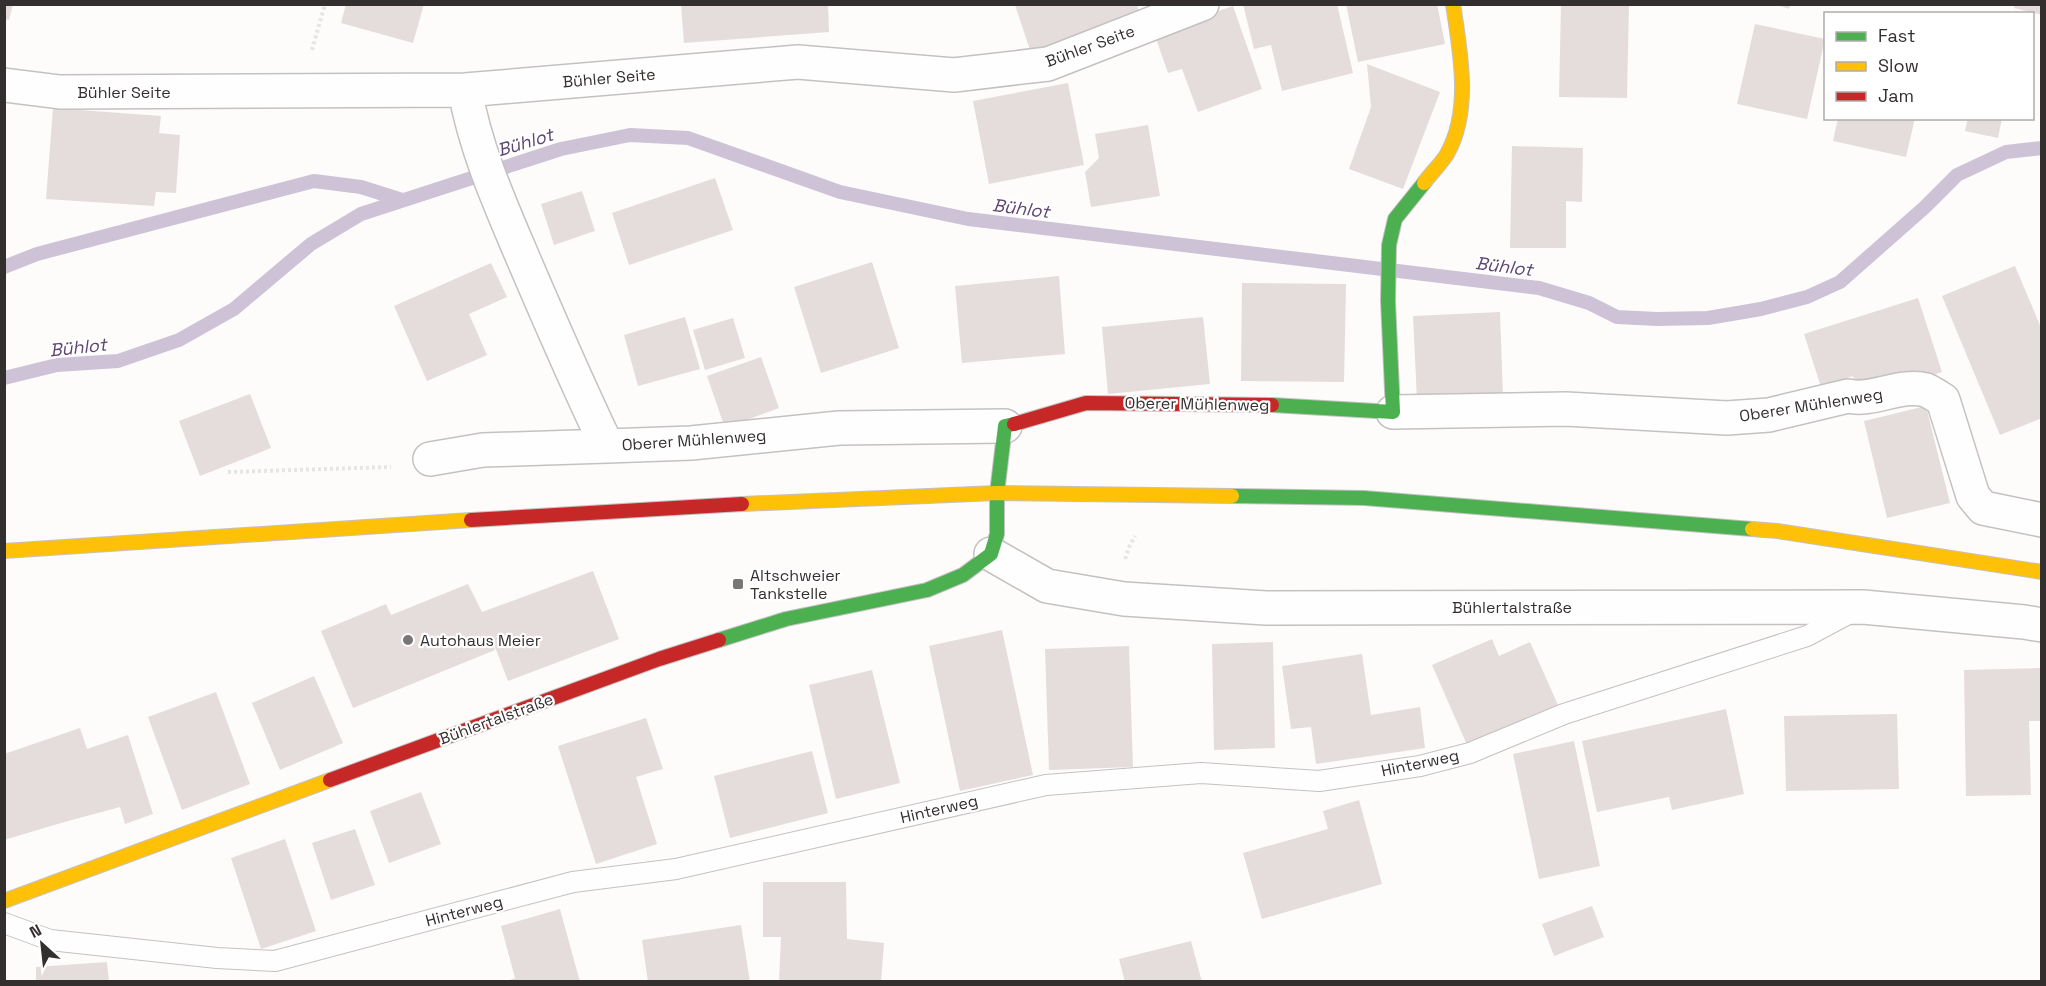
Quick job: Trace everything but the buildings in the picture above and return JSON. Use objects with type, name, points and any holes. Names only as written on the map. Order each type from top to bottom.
[{"type":"main road","points":[[1393,412],[1388,302],[1389,245],[1395,219],[1447,153],[1459,120],[1463,74],[1453,4]]},
{"type":"main road","name":"Oberer Mühlenweg","points":[[1005,426],[1086,403],[1294,405],[1393,412]]},
{"type":"main road","points":[[990,554],[997,534],[998,493],[1005,426]]},
{"type":"main road","points":[[4,551],[707,505],[998,493],[1364,498],[1777,531],[2042,572]]},
{"type":"main road","name":"Bühlertalstraße","points":[[4,901],[659,659],[786,619],[927,590],[963,575],[990,554]]},
{"type":"street","name":"Bühler Seite","points":[[4,86],[60,92],[465,90],[798,62],[954,75],[1048,64],[1202,4]]},
{"type":"street","name":"Oberer Mühlenweg","points":[[465,90],[471,122],[502,209],[573,374],[607,446],[692,443],[839,428],[1005,426]]},
{"type":"street","name":"Oberer Mühlenweg","points":[[1393,412],[1566,410],[1727,418],[1769,414],[1848,396],[1860,399],[1886,392],[1926,390],[1943,400],[1973,496],[1983,508],[2042,519]]},
{"type":"street","points":[[430,459],[483,450],[607,446]]},
{"type":"street","name":"Bühlertalstraße","points":[[990,554],[1047,586],[1124,599],[1266,608],[1863,607],[2042,625]]},
{"type":"lane","name":"Hinterweg","points":[[4,923],[50,940],[275,962],[573,882],[675,869],[1046,785],[1201,773],[1318,781],[1420,766],[1470,753],[1564,714],[1807,636],[1863,607]]},
{"type":"path","points":[[228,472],[394,467],[430,459]]},
{"type":"path","points":[[1124,599],[1126,556],[1137,534]]},
{"type":"waterway","name":"Bühlot","points":[[4,378],[57,365],[118,361],[179,340],[234,309],[311,244],[361,214],[561,149],[630,135],[688,138],[840,192],[968,219],[1539,288],[1589,303],[1617,317],[1657,319],[1708,318],[1761,309],[1807,297],[1840,282],[1925,207],[1957,175],[2006,152],[2042,148]]},
{"type":"waterway","points":[[4,267],[37,254],[314,181],[361,187],[402,200]]},
{"type":"traffic: fast","points":[[1272,405],[1393,412],[1388,301],[1389,245],[1395,219],[1424,183]]},
{"type":"traffic: fast","points":[[719,640],[786,619],[927,590],[963,575],[991,554],[997,534],[997,493],[1005,426],[1014,424]]},
{"type":"traffic: fast","points":[[1232,496],[1364,498],[1752,529]]},
{"type":"traffic: slow","points":[[1424,183],[1447,154],[1455,137],[1459,119],[1462,80],[1453,4]]},
{"type":"traffic: slow","points":[[742,504],[997,493],[1232,496]]},
{"type":"traffic: slow","points":[[4,551],[471,520]]},
{"type":"traffic: slow","points":[[1752,529],[2042,572]]},
{"type":"traffic: slow","points":[[4,901],[330,780]]},
{"type":"traffic: jam","points":[[1014,424],[1086,403],[1272,405]]},
{"type":"traffic: jam","points":[[471,520],[742,504]]},
{"type":"traffic: jam","points":[[330,780],[659,659],[719,640]]},
{"type":"place","name":"Altschweier Tankstelle","points":[[738,584]]},
{"type":"place","name":"Autohaus Meier","points":[[408,640]]}]
